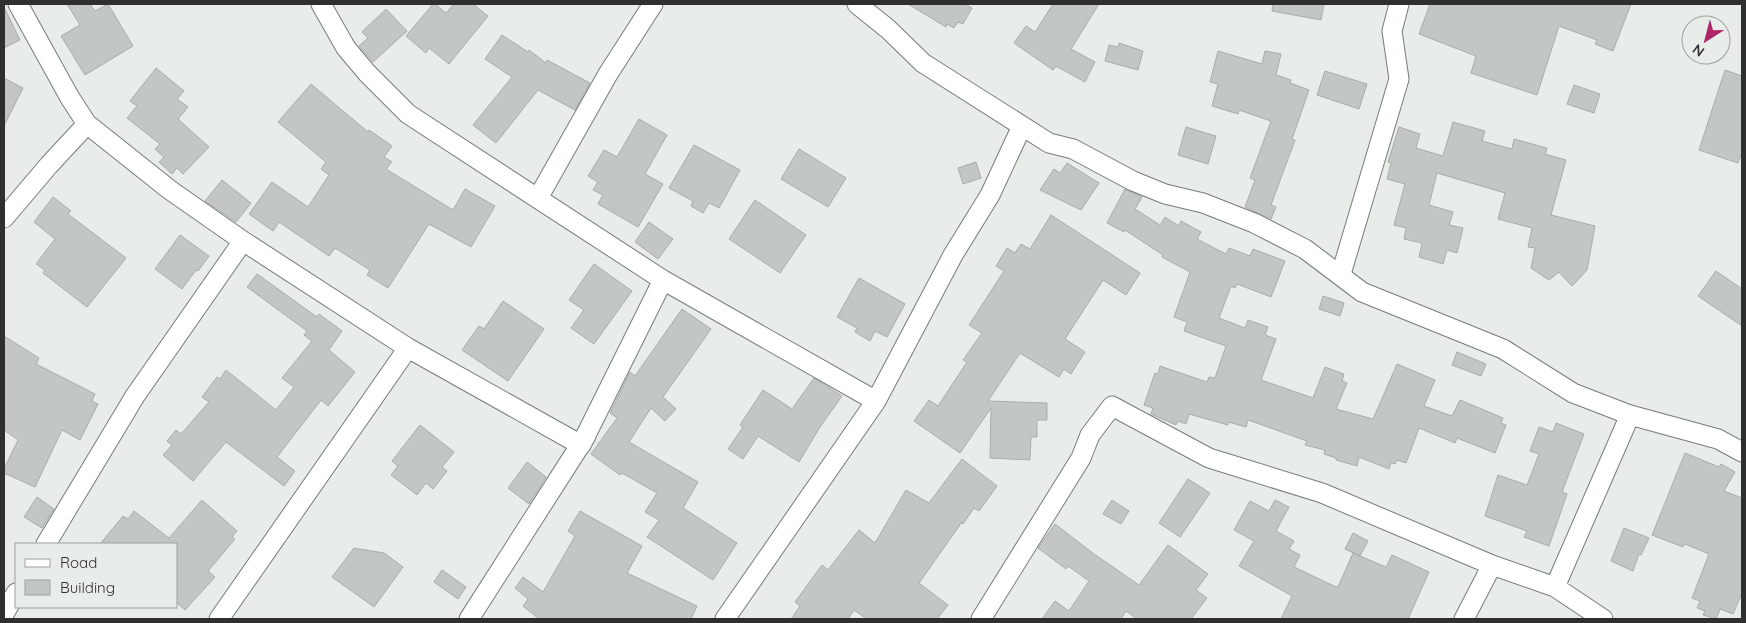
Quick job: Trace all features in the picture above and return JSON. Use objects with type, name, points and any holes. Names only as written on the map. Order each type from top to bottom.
[{"type":"street","points":[[18,4],[70,98],[87,124],[170,190],[243,241],[408,348],[581,445]]},
{"type":"street","points":[[321,4],[346,48],[367,73],[408,114],[668,283],[876,401]]},
{"type":"street","points":[[538,198],[608,74],[654,4]]},
{"type":"street","points":[[857,4],[888,29],[923,64],[1049,143],[1073,149],[1133,181],[1165,194],[1203,203],[1254,223],[1305,249],[1341,274],[1362,292],[1503,349],[1573,393],[1630,415],[1718,439],[1742,452]]},
{"type":"street","points":[[1341,274],[1399,79],[1392,31],[1399,4]]},
{"type":"street","points":[[4,218],[87,124]]},
{"type":"street","points":[[725,619],[876,401],[953,255],[990,195],[1022,126]]},
{"type":"street","points":[[47,543],[135,396],[243,241]]},
{"type":"street","points":[[469,619],[581,445],[668,283]]},
{"type":"street","points":[[220,619],[408,348]]},
{"type":"street","points":[[981,619],[1081,458],[1090,435],[1112,406],[1209,458],[1322,493],[1492,565],[1555,587],[1603,619]]},
{"type":"street","points":[[1555,587],[1630,415]]},
{"type":"street","points":[[1464,619],[1492,565]]},
{"type":"street","points":[[4,614],[15,595]]},
{"type":"building","points":[[67,4],[90,4],[95,11],[108,4],[133,46],[85,75],[61,36],[80,25]]},
{"type":"building","points":[[433,4],[446,13],[454,4],[473,4],[488,16],[449,64],[429,48],[426,53],[406,36]]},
{"type":"building","points":[[908,4],[965,4],[972,8],[963,24],[958,22],[954,28],[947,24],[946,27]]},
{"type":"building","points":[[1053,4],[1099,4],[1071,49],[1095,62],[1085,82],[1056,66],[1053,70],[1014,43],[1026,26],[1035,32]]},
{"type":"building","points":[[1273,4],[1324,4],[1321,20],[1272,11]]},
{"type":"building","points":[[1430,4],[1631,4],[1613,51],[1595,44],[1597,40],[1559,26],[1537,95],[1471,73],[1476,56],[1419,34]]},
{"type":"building","points":[[4,7],[20,40],[4,48]]},
{"type":"building","points":[[386,9],[407,31],[373,62],[359,46],[368,38],[362,32]]},
{"type":"building","points":[[502,35],[528,52],[529,50],[546,63],[547,60],[590,83],[575,110],[538,90],[496,143],[473,125],[512,77],[485,59]]},
{"type":"building","points":[[1119,43],[1143,51],[1138,70],[1105,61],[1109,45],[1118,47]]},
{"type":"building","points":[[1218,51],[1262,64],[1265,51],[1281,54],[1276,75],[1291,80],[1290,83],[1309,90],[1292,139],[1295,140],[1271,205],[1276,207],[1271,219],[1245,207],[1255,180],[1250,178],[1271,121],[1239,110],[1238,114],[1212,106],[1218,84],[1210,82]]},
{"type":"building","points":[[156,68],[184,91],[177,99],[188,107],[178,119],[209,147],[183,174],[177,168],[172,174],[159,162],[164,157],[155,149],[160,144],[127,118],[137,106],[130,101]]},
{"type":"building","points":[[1725,70],[1742,76],[1742,152],[1738,163],[1699,150]]},
{"type":"building","points":[[1325,71],[1367,84],[1359,109],[1317,95]]},
{"type":"building","points":[[4,78],[23,88],[4,126]]},
{"type":"building","points":[[311,84],[368,132],[369,130],[392,146],[384,157],[392,162],[386,169],[453,210],[465,189],[495,206],[471,247],[429,224],[388,288],[367,275],[370,270],[335,248],[329,256],[279,222],[273,231],[249,214],[272,182],[308,207],[329,175],[321,169],[326,162],[278,122]]},
{"type":"building","points":[[1574,85],[1600,94],[1594,113],[1567,104]]},
{"type":"building","points":[[639,119],[667,135],[645,174],[663,184],[638,227],[598,204],[603,195],[593,190],[598,182],[588,176],[604,150],[617,157]]},
{"type":"building","points":[[1453,122],[1485,131],[1482,141],[1512,149],[1514,139],[1547,148],[1545,154],[1566,160],[1551,215],[1595,226],[1587,270],[1572,286],[1559,272],[1549,280],[1531,268],[1535,248],[1528,247],[1532,228],[1498,219],[1505,193],[1437,173],[1429,205],[1453,212],[1449,225],[1463,228],[1457,253],[1447,250],[1443,264],[1419,257],[1422,243],[1404,239],[1406,228],[1394,225],[1405,184],[1387,179],[1391,163],[1388,162],[1399,127],[1420,134],[1416,148],[1443,156]]},
{"type":"building","points":[[1186,127],[1216,136],[1208,164],[1178,155]]},
{"type":"building","points":[[694,145],[740,170],[719,208],[709,203],[703,213],[691,206],[693,201],[669,188]]},
{"type":"building","points":[[799,149],[846,178],[828,207],[781,179]]},
{"type":"building","points":[[976,162],[981,178],[963,184],[958,168]]},
{"type":"building","points":[[1067,163],[1099,183],[1081,210],[1040,190],[1054,169],[1060,173]]},
{"type":"building","points":[[222,180],[251,203],[236,222],[205,201]]},
{"type":"building","points":[[1125,189],[1142,197],[1135,209],[1160,225],[1165,217],[1179,226],[1181,221],[1201,232],[1197,239],[1226,254],[1229,248],[1250,256],[1253,249],[1285,261],[1271,297],[1237,284],[1235,288],[1231,286],[1219,318],[1245,328],[1248,320],[1268,327],[1265,335],[1276,339],[1261,380],[1313,398],[1325,367],[1344,374],[1342,381],[1347,383],[1336,409],[1373,419],[1397,364],[1435,380],[1424,406],[1452,416],[1460,400],[1503,418],[1501,423],[1506,425],[1495,453],[1457,438],[1455,443],[1419,428],[1406,463],[1397,460],[1395,464],[1391,463],[1389,469],[1359,457],[1357,466],[1336,460],[1336,458],[1324,454],[1325,450],[1305,445],[1307,441],[1248,420],[1246,427],[1228,422],[1228,425],[1189,414],[1186,424],[1178,421],[1176,425],[1151,414],[1153,408],[1144,405],[1155,373],[1158,374],[1160,366],[1207,382],[1209,377],[1215,378],[1226,346],[1184,331],[1187,322],[1174,317],[1190,272],[1162,257],[1163,255],[1125,230],[1124,232],[1107,223]]},
{"type":"building","points":[[53,197],[71,211],[68,214],[126,258],[87,307],[43,273],[45,270],[36,264],[55,239],[34,222]]},
{"type":"building","points":[[755,200],[806,235],[780,273],[729,239]]},
{"type":"building","points":[[1051,215],[1140,273],[1126,295],[1103,280],[1065,339],[1085,352],[1071,374],[1064,369],[1059,377],[1020,353],[988,401],[1047,403],[1047,420],[1037,420],[1037,437],[1031,437],[1030,460],[990,458],[991,408],[960,453],[914,421],[929,400],[938,406],[967,362],[963,360],[982,333],[969,325],[1004,271],[996,266],[1007,248],[1015,253],[1021,244],[1030,249]]},
{"type":"building","points":[[649,222],[673,239],[658,259],[635,242]]},
{"type":"building","points":[[180,235],[209,256],[182,289],[155,269]]},
{"type":"building","points":[[594,264],[632,291],[594,344],[571,328],[584,310],[569,300]]},
{"type":"building","points":[[1716,271],[1742,289],[1742,326],[1698,296]]},
{"type":"building","points":[[257,274],[317,317],[319,314],[342,331],[329,350],[355,372],[328,406],[321,400],[277,457],[295,471],[284,486],[226,442],[193,481],[163,455],[172,445],[167,441],[176,430],[181,434],[209,402],[202,397],[217,377],[220,379],[226,370],[276,410],[294,387],[282,378],[312,341],[304,335],[307,331],[247,287]]},
{"type":"building","points":[[859,278],[905,304],[887,337],[875,331],[870,341],[855,332],[857,328],[837,317]]},
{"type":"building","points":[[1323,296],[1344,303],[1340,316],[1319,309]]},
{"type":"building","points":[[503,301],[544,329],[508,381],[462,350],[479,326],[484,329]]},
{"type":"building","points":[[682,309],[711,329],[663,397],[676,409],[665,421],[651,408],[629,442],[698,482],[683,508],[737,543],[713,580],[647,537],[659,520],[645,512],[657,493],[622,473],[620,475],[591,454],[617,418],[610,413],[630,372],[635,376]]},
{"type":"building","points":[[4,336],[39,358],[36,364],[95,394],[92,401],[98,404],[80,440],[62,430],[35,487],[4,473],[4,469],[18,440],[4,430]]},
{"type":"building","points":[[1457,352],[1486,364],[1481,376],[1452,365]]},
{"type":"building","points":[[814,378],[842,396],[820,427],[799,462],[758,436],[743,459],[728,449],[743,427],[740,425],[763,390],[792,409]]},
{"type":"building","points":[[1556,423],[1584,434],[1562,492],[1567,494],[1549,546],[1524,537],[1527,531],[1485,516],[1498,475],[1527,485],[1539,454],[1530,451],[1539,427],[1553,432]]},
{"type":"building","points":[[420,425],[454,452],[442,467],[447,471],[433,489],[426,483],[417,495],[391,475],[398,466],[392,461]]},
{"type":"building","points":[[1685,453],[1719,467],[1721,464],[1735,472],[1724,491],[1742,498],[1742,593],[1733,614],[1720,609],[1716,619],[1703,615],[1705,611],[1697,608],[1700,601],[1692,598],[1709,554],[1685,544],[1683,547],[1652,535]]},
{"type":"building","points":[[962,459],[997,486],[979,511],[974,508],[963,524],[962,522],[919,583],[948,605],[937,619],[867,619],[854,610],[848,619],[791,619],[800,606],[795,602],[822,565],[828,570],[859,530],[875,543],[906,490],[929,503]]},
{"type":"building","points":[[527,462],[546,477],[529,504],[508,488]]},
{"type":"building","points":[[1188,479],[1210,493],[1180,537],[1159,523]]},
{"type":"building","points":[[37,497],[54,509],[42,528],[24,517]]},
{"type":"building","points":[[202,500],[237,531],[232,537],[235,539],[208,571],[215,577],[185,610],[178,604],[178,543],[101,543],[123,516],[128,519],[134,511],[169,538]]},
{"type":"building","points":[[1112,500],[1129,511],[1121,524],[1103,514]]},
{"type":"building","points":[[1275,500],[1289,507],[1276,531],[1294,541],[1289,549],[1300,555],[1294,567],[1334,586],[1338,587],[1353,553],[1386,567],[1392,555],[1429,572],[1408,619],[1281,619],[1292,596],[1239,566],[1254,541],[1234,530],[1250,501],[1269,511]]},
{"type":"building","points":[[580,511],[642,546],[627,573],[697,606],[691,619],[539,619],[523,606],[528,599],[515,588],[523,577],[543,592],[575,536],[568,531]]},
{"type":"building","points":[[1055,524],[1139,585],[1168,545],[1208,574],[1196,590],[1207,598],[1191,619],[1137,619],[1126,611],[1121,619],[1042,619],[1055,601],[1069,611],[1089,581],[1068,566],[1066,569],[1038,548]]},
{"type":"building","points":[[1624,528],[1649,538],[1641,555],[1639,554],[1633,571],[1611,561]]},
{"type":"building","points":[[1353,533],[1368,541],[1360,556],[1345,549]]},
{"type":"building","points":[[354,548],[384,553],[403,567],[374,607],[332,577]]},
{"type":"building","points":[[442,570],[466,587],[458,599],[434,582]]}]
